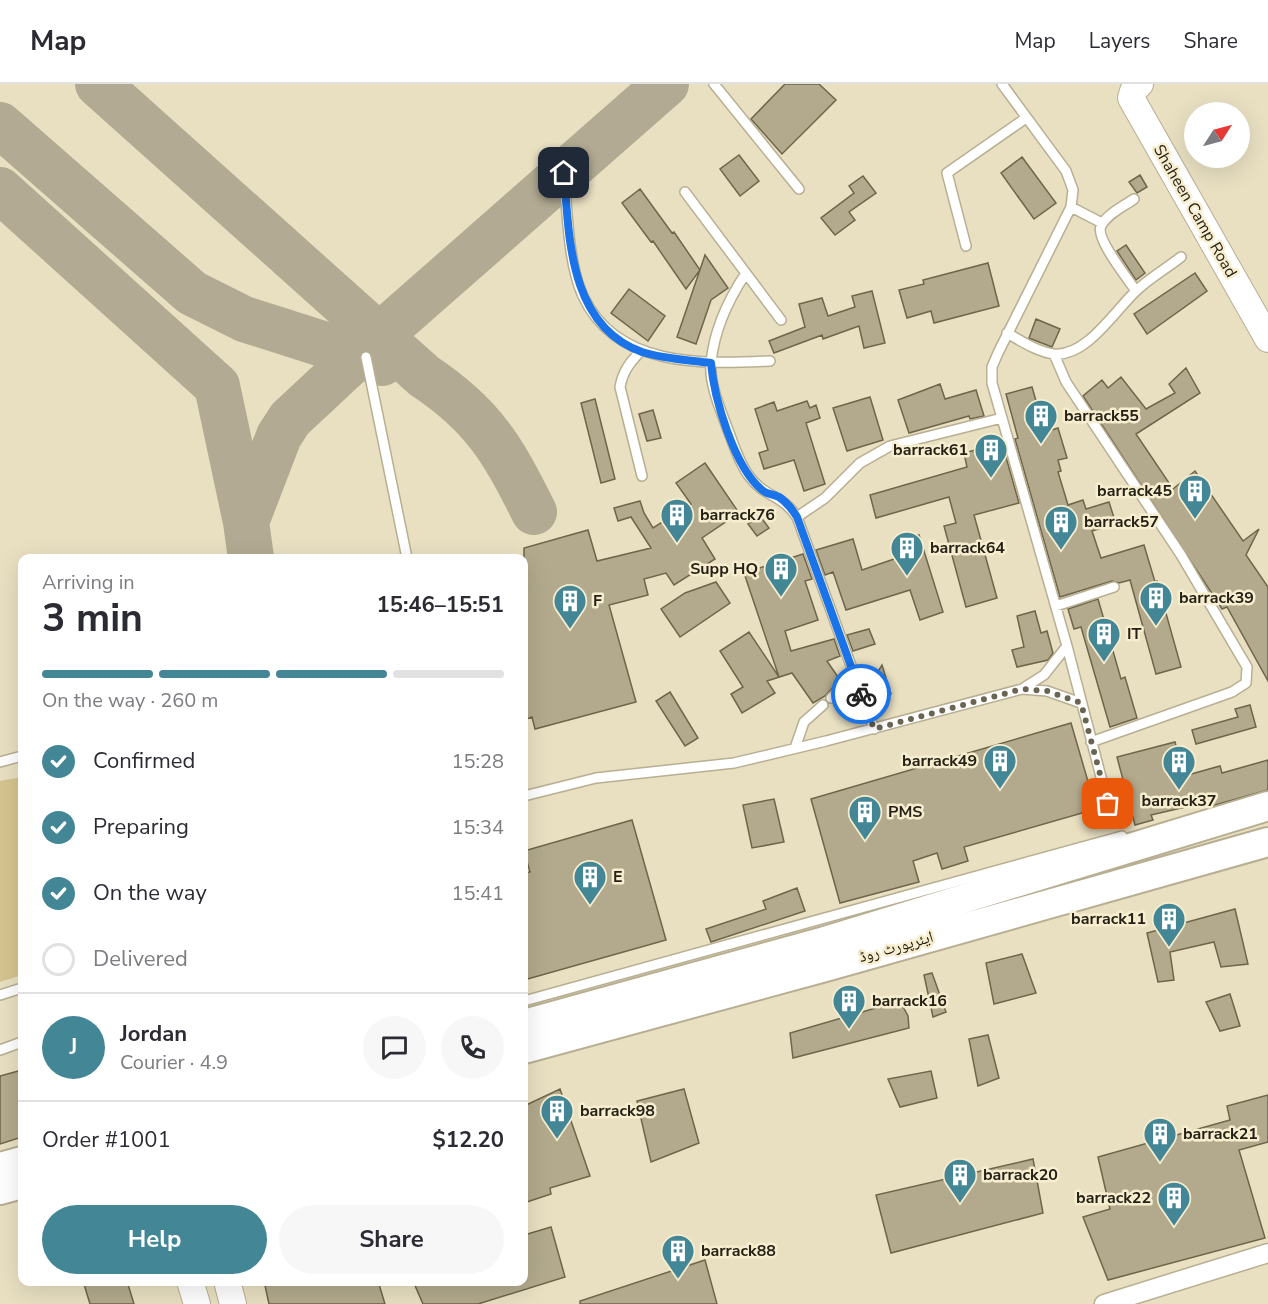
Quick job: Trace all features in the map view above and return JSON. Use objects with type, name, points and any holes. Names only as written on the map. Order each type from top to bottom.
[{"type":"main road","points":[[528,1023],[825,941],[1268,806]]},
{"type":"main road","name":"ایئرپورٹ روڈ","points":[[528,1048],[1268,842]]},
{"type":"main road","points":[[0,1167],[18,1162]]},
{"type":"main road","points":[[0,1190],[18,1185]]},
{"type":"street","points":[[1135,91],[1157,84]]},
{"type":"street","name":"Shaheen Camp Road","points":[[1135,91],[1268,339]]},
{"type":"street","points":[[1104,1304],[1268,1253]]},
{"type":"street","points":[[192,1286],[197,1304]]},
{"type":"street","points":[[228,1286],[233,1304]]},
{"type":"lane","points":[[714,84],[799,189]]},
{"type":"lane","points":[[1002,84],[1066,171],[1073,190],[1071,207],[1007,333],[992,368],[992,383],[1056,606],[1108,804]]},
{"type":"lane","points":[[966,246],[947,173],[1026,118]]},
{"type":"lane","points":[[564,173],[575,267],[583,296],[600,321],[621,340],[641,351],[666,358],[711,363],[770,361]]},
{"type":"lane","points":[[686,192],[781,320]]},
{"type":"lane","points":[[1134,199],[1102,223],[1100,231],[1103,242],[1136,291]]},
{"type":"lane","points":[[1071,207],[1102,223]]},
{"type":"lane","points":[[1007,333],[1029,345],[1054,354],[1078,348],[1092,338],[1136,291],[1181,257]]},
{"type":"lane","points":[[746,273],[731,295],[722,316],[711,363],[716,392],[726,424],[749,476],[763,492],[778,497],[789,505],[797,517],[874,729]]},
{"type":"lane","points":[[641,351],[629,364],[622,376],[620,387],[642,476]]},
{"type":"lane","points":[[1054,354],[1066,382],[1181,555],[1247,667],[1248,677],[1246,684],[1232,692],[1091,742]]},
{"type":"lane","points":[[366,357],[406,554]]},
{"type":"lane","points":[[797,517],[825,498],[860,463],[890,446],[1002,418]]},
{"type":"lane","points":[[1056,606],[1114,587]]},
{"type":"lane","points":[[528,795],[596,778],[734,763],[874,729],[1022,689],[1044,675],[1067,646]]},
{"type":"lane","points":[[831,698],[854,676]]},
{"type":"lane","points":[[1022,689],[1047,691],[1081,703]]},
{"type":"lane","points":[[795,748],[804,722],[823,705]]},
{"type":"lane","points":[[0,762],[18,757]]},
{"type":"lane","points":[[528,999],[1122,836]]},
{"type":"lane","points":[[0,995],[18,989]]},
{"type":"lane","points":[[0,1050],[18,1043]]},
{"type":"shaded area","points":[[18,778],[18,976],[0,982],[0,781]]},
{"type":"building","points":[[785,84],[819,84],[836,100],[782,154],[751,119]]},
{"type":"building","points":[[739,155],[759,181],[740,196],[720,169]]},
{"type":"building","points":[[1022,157],[1056,203],[1034,219],[1001,173]]},
{"type":"building","points":[[1140,175],[1147,187],[1137,193],[1129,182]]},
{"type":"building","points":[[863,176],[876,193],[849,212],[855,220],[835,235],[821,218],[854,193],[849,186]]},
{"type":"building","points":[[640,189],[700,270],[686,289],[653,241],[651,242],[622,203]]},
{"type":"building","points":[[1126,245],[1145,273],[1136,280],[1117,251]]},
{"type":"building","points":[[705,255],[728,288],[711,300],[696,344],[677,337]]},
{"type":"building","points":[[988,263],[999,306],[934,323],[931,311],[907,318],[899,290],[924,284],[923,280]]},
{"type":"building","points":[[1195,273],[1207,291],[1147,334],[1134,314]]},
{"type":"building","points":[[629,289],[665,316],[648,341],[611,313]]},
{"type":"building","points":[[872,291],[885,343],[864,348],[859,326],[823,339],[822,335],[774,353],[769,341],[805,327],[799,304],[822,298],[828,316],[855,307],[852,296]]},
{"type":"building","points":[[1036,319],[1060,329],[1052,347],[1029,338]]},
{"type":"building","name":"barrack45","points":[[1186,368],[1200,393],[1136,434],[1173,489],[1195,471],[1243,541],[1259,529],[1246,555],[1268,587],[1268,681],[1227,607],[1222,609],[1083,396],[1102,380],[1108,388],[1121,377],[1146,409],[1175,393],[1169,384]]},
{"type":"building","points":[[940,384],[945,399],[976,390],[984,416],[970,419],[969,416],[909,433],[898,400]]},
{"type":"building","points":[[1032,387],[1045,432],[1058,428],[1067,458],[1058,460],[1061,471],[1058,472],[1068,505],[1083,500],[1086,509],[1109,502],[1116,524],[1092,531],[1101,558],[1144,545],[1155,582],[1157,581],[1181,667],[1156,674],[1130,580],[1119,583],[1112,581],[1060,597],[1015,439],[1018,438],[1006,394]]},
{"type":"building","points":[[870,397],[883,440],[847,451],[833,408]]},
{"type":"building","points":[[595,399],[615,479],[601,483],[581,403]]},
{"type":"building","points":[[807,401],[810,408],[816,405],[820,418],[806,423],[825,484],[804,491],[794,460],[764,469],[759,453],[768,450],[755,409],[774,402],[777,411]]},
{"type":"building","points":[[653,410],[661,438],[647,441],[639,414]]},
{"type":"building","points":[[1002,443],[1019,503],[974,515],[997,598],[966,607],[944,526],[956,523],[949,497],[876,518],[870,495],[967,467],[964,453]]},
{"type":"building","name":"F","points":[[705,463],[739,513],[702,538],[715,559],[674,585],[666,573],[644,579],[648,595],[609,605],[636,702],[535,729],[532,717],[528,718],[528,554],[524,554],[524,548],[588,530],[597,561],[651,548],[631,517],[618,521],[614,508],[640,501],[653,528],[691,504],[676,483]]},
{"type":"building","points":[[760,516],[769,528],[757,536],[748,524]]},
{"type":"building","points":[[919,535],[943,612],[920,620],[910,590],[846,610],[833,572],[825,575],[816,550],[853,539],[862,570],[900,557],[895,542]]},
{"type":"building","points":[[803,554],[812,579],[805,581],[818,620],[785,631],[791,651],[834,639],[840,656],[827,661],[840,680],[825,696],[813,703],[792,673],[767,681],[775,693],[742,713],[731,694],[743,687],[720,651],[749,632],[779,677],[744,573]]},
{"type":"building","points":[[716,582],[730,603],[680,637],[661,609],[685,593]]},
{"type":"building","name":"IT","points":[[1098,599],[1121,679],[1125,677],[1137,718],[1110,727],[1081,627],[1074,629],[1068,609]]},
{"type":"building","points":[[1035,611],[1041,633],[1047,631],[1053,653],[1048,660],[1017,667],[1012,650],[1024,647],[1017,616]]},
{"type":"building","points":[[869,629],[875,644],[853,651],[847,635]]},
{"type":"building","points":[[882,665],[891,694],[879,702],[871,683]]},
{"type":"building","points":[[670,692],[698,738],[685,746],[656,701]]},
{"type":"building","points":[[1250,705],[1256,727],[1196,744],[1192,730],[1238,717],[1235,709]]},
{"type":"building","name":"barrack49","points":[[1071,723],[1096,809],[964,847],[968,861],[942,869],[937,853],[913,861],[919,882],[840,903],[811,799]]},
{"type":"building","points":[[1175,742],[1184,776],[1220,766],[1222,773],[1268,760],[1268,790],[1208,807],[1207,802],[1151,815],[1153,820],[1135,825],[1117,757]]},
{"type":"building","points":[[774,799],[784,842],[752,848],[743,805]]},
{"type":"building","name":"E","points":[[632,820],[666,940],[528,979],[528,872],[530,872],[528,850]]},
{"type":"building","points":[[797,888],[805,911],[711,942],[706,929],[766,909],[763,901]]},
{"type":"building","name":"barrack11","points":[[1235,909],[1248,964],[1221,967],[1214,942],[1170,952],[1174,980],[1158,982],[1147,933]]},
{"type":"building","points":[[1022,954],[1036,993],[994,1004],[986,963]]},
{"type":"building","points":[[932,973],[946,1012],[933,1017],[924,975]]},
{"type":"building","points":[[1230,994],[1240,1026],[1220,1031],[1206,1002]]},
{"type":"building","name":"barrack16","points":[[900,1001],[908,1016],[909,1028],[793,1058],[790,1033]]},
{"type":"building","points":[[988,1035],[999,1078],[978,1086],[969,1039]]},
{"type":"building","points":[[18,1071],[18,1138],[0,1144],[0,1076]]},
{"type":"building","points":[[931,1071],[937,1098],[900,1107],[888,1079]]},
{"type":"building","name":"barrack98","points":[[560,1089],[590,1176],[550,1188],[551,1194],[528,1202],[528,1104]]},
{"type":"building","points":[[684,1089],[699,1143],[651,1162],[637,1101]]},
{"type":"building","points":[[1268,1095],[1268,1142],[1239,1150],[1265,1238],[1108,1280],[1083,1217],[1110,1209],[1098,1157],[1230,1120],[1227,1106]]},
{"type":"building","name":"barrack20","points":[[1033,1159],[1043,1213],[891,1253],[876,1195]]},
{"type":"building","points":[[551,1227],[565,1277],[478,1304],[423,1304],[415,1286],[528,1286],[528,1234]]},
{"type":"building","name":"barrack88","points":[[705,1260],[717,1304],[580,1304],[580,1301]]},
{"type":"building","points":[[85,1286],[129,1286],[134,1304],[90,1304]]},
{"type":"building","points":[[265,1286],[380,1286],[385,1304],[269,1304]]},
{"type":"taxiway","points":[[98,84],[424,376],[462,405],[477,420],[501,452],[534,512]]},
{"type":"taxiway","points":[[250,554],[246,522],[279,436],[290,419],[379,336],[666,84]]},
{"type":"taxiway","points":[[0,125],[192,293],[244,319],[382,363]]},
{"type":"taxiway","points":[[0,190],[217,386],[246,522]]},
{"type":"way so far","points":[[861,694],[874,729],[1022,689],[1047,691],[1081,703],[1108,804]]},
{"type":"place","name":"barrack55","points":[[1041,445]]},
{"type":"place","name":"barrack61","points":[[991,479]]},
{"type":"place","name":"barrack45","points":[[1195,520]]},
{"type":"place","name":"barrack76","points":[[677,544]]},
{"type":"place","name":"barrack57","points":[[1061,551]]},
{"type":"place","name":"barrack64","points":[[907,577]]},
{"type":"place","name":"Supp HQ","points":[[781,598]]},
{"type":"place","name":"barrack39","points":[[1156,627]]},
{"type":"place","name":"F","points":[[570,630]]},
{"type":"place","name":"IT","points":[[1104,663]]},
{"type":"place","name":"barrack49","points":[[1000,790]]},
{"type":"place","name":"barrack37","points":[[1179,791]]},
{"type":"place","name":"PMS","points":[[865,841]]},
{"type":"place","name":"E","points":[[590,906]]},
{"type":"place","name":"barrack11","points":[[1169,948]]},
{"type":"place","name":"barrack16","points":[[849,1030]]},
{"type":"place","name":"barrack98","points":[[557,1140]]},
{"type":"place","name":"barrack21","points":[[1160,1163]]},
{"type":"place","name":"barrack20","points":[[960,1204]]},
{"type":"place","name":"barrack22","points":[[1174,1227]]},
{"type":"place","name":"barrack88","points":[[678,1280]]},
{"type":"route","points":[[564,173],[567,217],[575,267],[583,296],[600,321],[621,340],[641,351],[666,358],[711,363],[716,392],[726,424],[736,452],[749,476],[763,492],[778,497],[789,505],[797,517],[861,694]]}]
